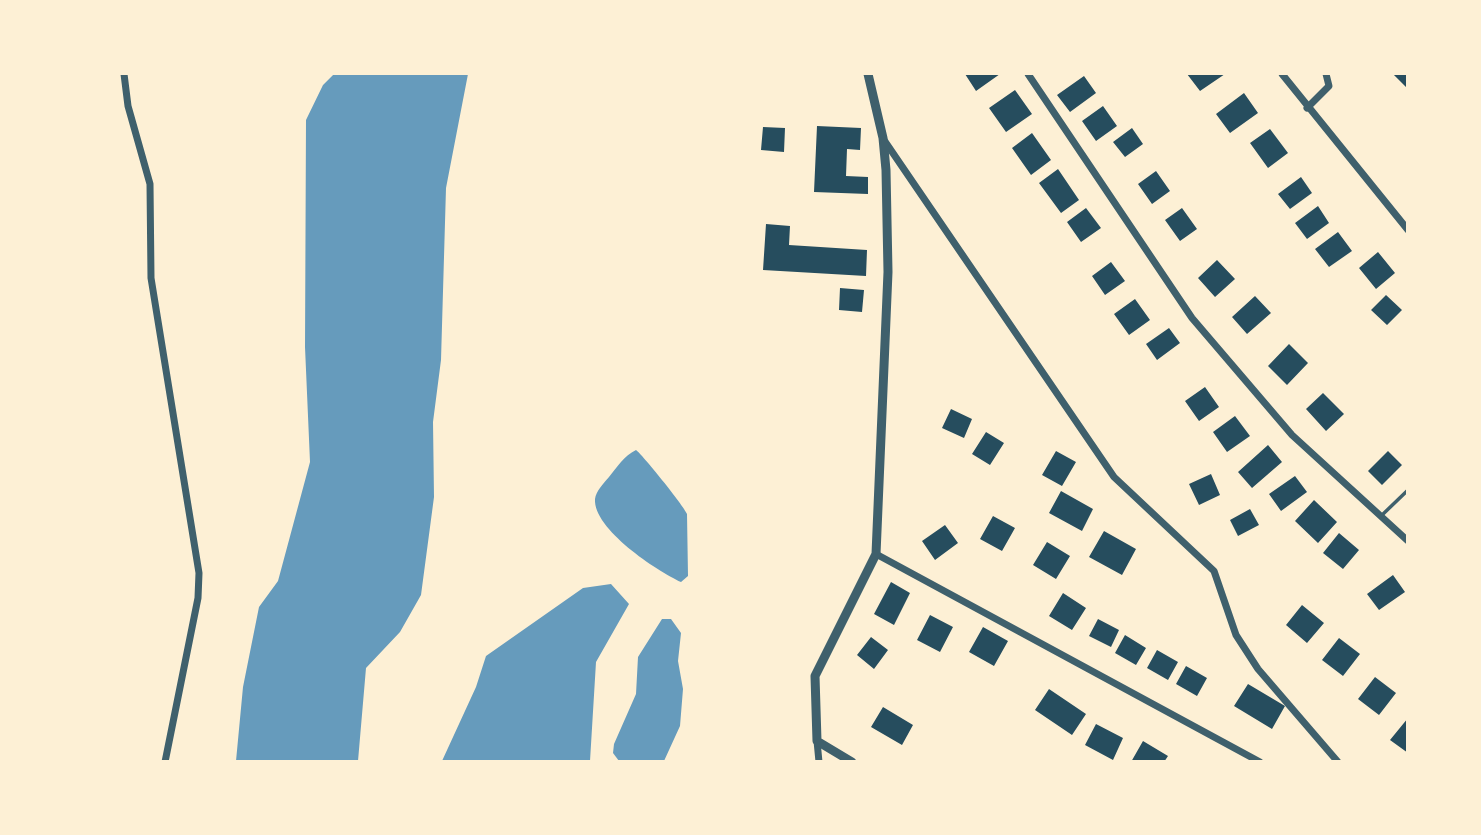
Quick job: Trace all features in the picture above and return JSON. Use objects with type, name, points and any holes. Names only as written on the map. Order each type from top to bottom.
[{"type":"street","points":[[124,74],[128,106],[150,184],[151,278],[199,573],[198,598],[166,761]]},
{"type":"street","points":[[818,761],[815,676],[876,554],[888,272],[883,138],[868,74]]},
{"type":"street","points":[[1028,74],[1192,318],[1292,435],[1408,541]]},
{"type":"street","points":[[1282,74],[1408,230]]},
{"type":"street","points":[[1307,108],[1329,86],[1326,74]]},
{"type":"street","points":[[883,138],[1114,477],[1214,570],[1236,635],[1258,669],[1338,761]]},
{"type":"street","points":[[876,554],[1260,761]]},
{"type":"street","points":[[817,741],[852,761]]},
{"type":"lane","points":[[1380,518],[1408,490]]},
{"type":"water","points":[[334,74],[468,74],[446,188],[441,360],[433,422],[434,497],[421,595],[400,632],[366,668],[358,761],[236,761],[243,687],[259,607],[278,581],[310,462],[305,347],[306,120],[323,85]]},
{"type":"water","points":[[636,450],[687,514],[688,576],[681,582],[628,548],[604,523],[597,511],[595,499],[599,490],[621,462]]},
{"type":"water","points":[[611,584],[629,604],[596,662],[590,761],[442,761],[476,687],[486,656],[583,588]]},
{"type":"water","points":[[662,619],[671,619],[681,633],[678,661],[683,689],[680,726],[664,761],[619,761],[613,753],[614,744],[636,694],[638,657]]},
{"type":"building","points":[[965,74],[1000,74],[976,91]]},
{"type":"building","points":[[1187,74],[1225,74],[1200,91]]},
{"type":"building","points":[[1393,74],[1408,74],[1408,89]]},
{"type":"building","points":[[1084,76],[1096,93],[1070,112],[1057,95]]},
{"type":"building","points":[[1015,90],[1032,114],[1006,132],[989,108]]},
{"type":"building","points":[[1244,93],[1258,113],[1230,133],[1216,114]]},
{"type":"building","points":[[1103,106],[1117,126],[1096,141],[1082,121]]},
{"type":"building","points":[[817,126],[861,128],[860,150],[847,149],[846,176],[868,177],[868,194],[814,192]]},
{"type":"building","points":[[763,127],[785,128],[784,152],[761,150]]},
{"type":"building","points":[[1132,128],[1143,144],[1125,157],[1113,142]]},
{"type":"building","points":[[1270,129],[1288,153],[1268,168],[1250,143]]},
{"type":"building","points":[[1032,133],[1051,160],[1031,175],[1012,148]]},
{"type":"building","points":[[1058,169],[1079,200],[1061,213],[1039,183]]},
{"type":"building","points":[[1156,171],[1170,191],[1152,204],[1138,184]]},
{"type":"building","points":[[1301,177],[1312,193],[1290,209],[1278,194]]},
{"type":"building","points":[[1318,206],[1329,223],[1307,239],[1295,223]]},
{"type":"building","points":[[1086,208],[1101,228],[1081,242],[1067,222]]},
{"type":"building","points":[[1182,208],[1197,229],[1180,241],[1165,220]]},
{"type":"building","points":[[766,224],[790,226],[789,245],[867,250],[866,276],[763,270]]},
{"type":"building","points":[[1338,232],[1352,251],[1329,267],[1315,249]]},
{"type":"building","points":[[1378,252],[1395,273],[1376,289],[1359,268]]},
{"type":"building","points":[[1217,260],[1235,279],[1215,297],[1198,278]]},
{"type":"building","points":[[1111,262],[1125,281],[1105,295],[1092,276]]},
{"type":"building","points":[[840,288],[864,290],[862,312],[839,310]]},
{"type":"building","points":[[1386,295],[1402,310],[1387,325],[1371,310]]},
{"type":"building","points":[[1255,296],[1271,313],[1247,334],[1232,317]]},
{"type":"building","points":[[1135,299],[1150,320],[1129,335],[1114,314]]},
{"type":"building","points":[[1169,328],[1180,343],[1157,360],[1146,344]]},
{"type":"building","points":[[1289,344],[1308,363],[1287,385],[1268,366]]},
{"type":"building","points":[[1205,387],[1219,407],[1199,421],[1185,401]]},
{"type":"building","points":[[1323,393],[1344,414],[1326,431],[1306,409]]},
{"type":"building","points":[[951,409],[972,419],[964,438],[942,428]]},
{"type":"building","points":[[1235,416],[1250,436],[1227,452],[1213,432]]},
{"type":"building","points":[[986,432],[1004,443],[990,465],[972,454]]},
{"type":"building","points":[[1268,445],[1282,462],[1252,488],[1238,472]]},
{"type":"building","points":[[1056,451],[1076,462],[1062,486],[1042,475]]},
{"type":"building","points":[[1388,451],[1402,465],[1382,485],[1368,471]]},
{"type":"building","points":[[1211,474],[1220,495],[1199,505],[1189,484]]},
{"type":"building","points":[[1295,476],[1307,492],[1281,511],[1269,494]]},
{"type":"building","points":[[1061,491],[1093,509],[1082,531],[1049,513]]},
{"type":"building","points":[[1314,500],[1337,522],[1318,543],[1295,521]]},
{"type":"building","points":[[1250,509],[1259,525],[1238,536],[1230,520]]},
{"type":"building","points":[[993,516],[1015,528],[1002,551],[980,539]]},
{"type":"building","points":[[945,525],[958,543],[935,560],[922,541]]},
{"type":"building","points":[[1104,531],[1136,549],[1122,575],[1089,557]]},
{"type":"building","points":[[1339,533],[1359,550],[1343,569],[1323,553]]},
{"type":"building","points":[[1047,542],[1070,556],[1056,579],[1033,565]]},
{"type":"building","points":[[1393,575],[1405,592],[1379,610],[1367,594]]},
{"type":"building","points":[[891,582],[910,593],[894,625],[874,614]]},
{"type":"building","points":[[1063,593],[1086,608],[1072,630],[1049,616]]},
{"type":"building","points":[[1302,605],[1324,623],[1307,643],[1286,625]]},
{"type":"building","points":[[930,615],[953,627],[940,652],[917,640]]},
{"type":"building","points":[[1098,619],[1119,630],[1111,647],[1089,636]]},
{"type":"building","points":[[983,627],[1008,641],[994,666],[969,652]]},
{"type":"building","points":[[1125,635],[1146,648],[1136,665],[1115,653]]},
{"type":"building","points":[[871,637],[888,650],[874,669],[857,655]]},
{"type":"building","points":[[1339,638],[1360,654],[1343,676],[1322,660]]},
{"type":"building","points":[[1157,650],[1178,662],[1168,680],[1147,668]]},
{"type":"building","points":[[1186,666],[1207,678],[1197,696],[1176,684]]},
{"type":"building","points":[[1375,677],[1396,693],[1379,715],[1358,699]]},
{"type":"building","points":[[1248,684],[1285,706],[1272,729],[1234,706]]},
{"type":"building","points":[[1049,689],[1086,714],[1072,735],[1035,710]]},
{"type":"building","points":[[883,707],[913,725],[902,745],[871,727]]},
{"type":"building","points":[[1408,718],[1408,753],[1390,740]]},
{"type":"building","points":[[1096,724],[1123,738],[1113,760],[1085,745]]},
{"type":"building","points":[[1143,741],[1168,756],[1164,762],[1131,762]]}]
